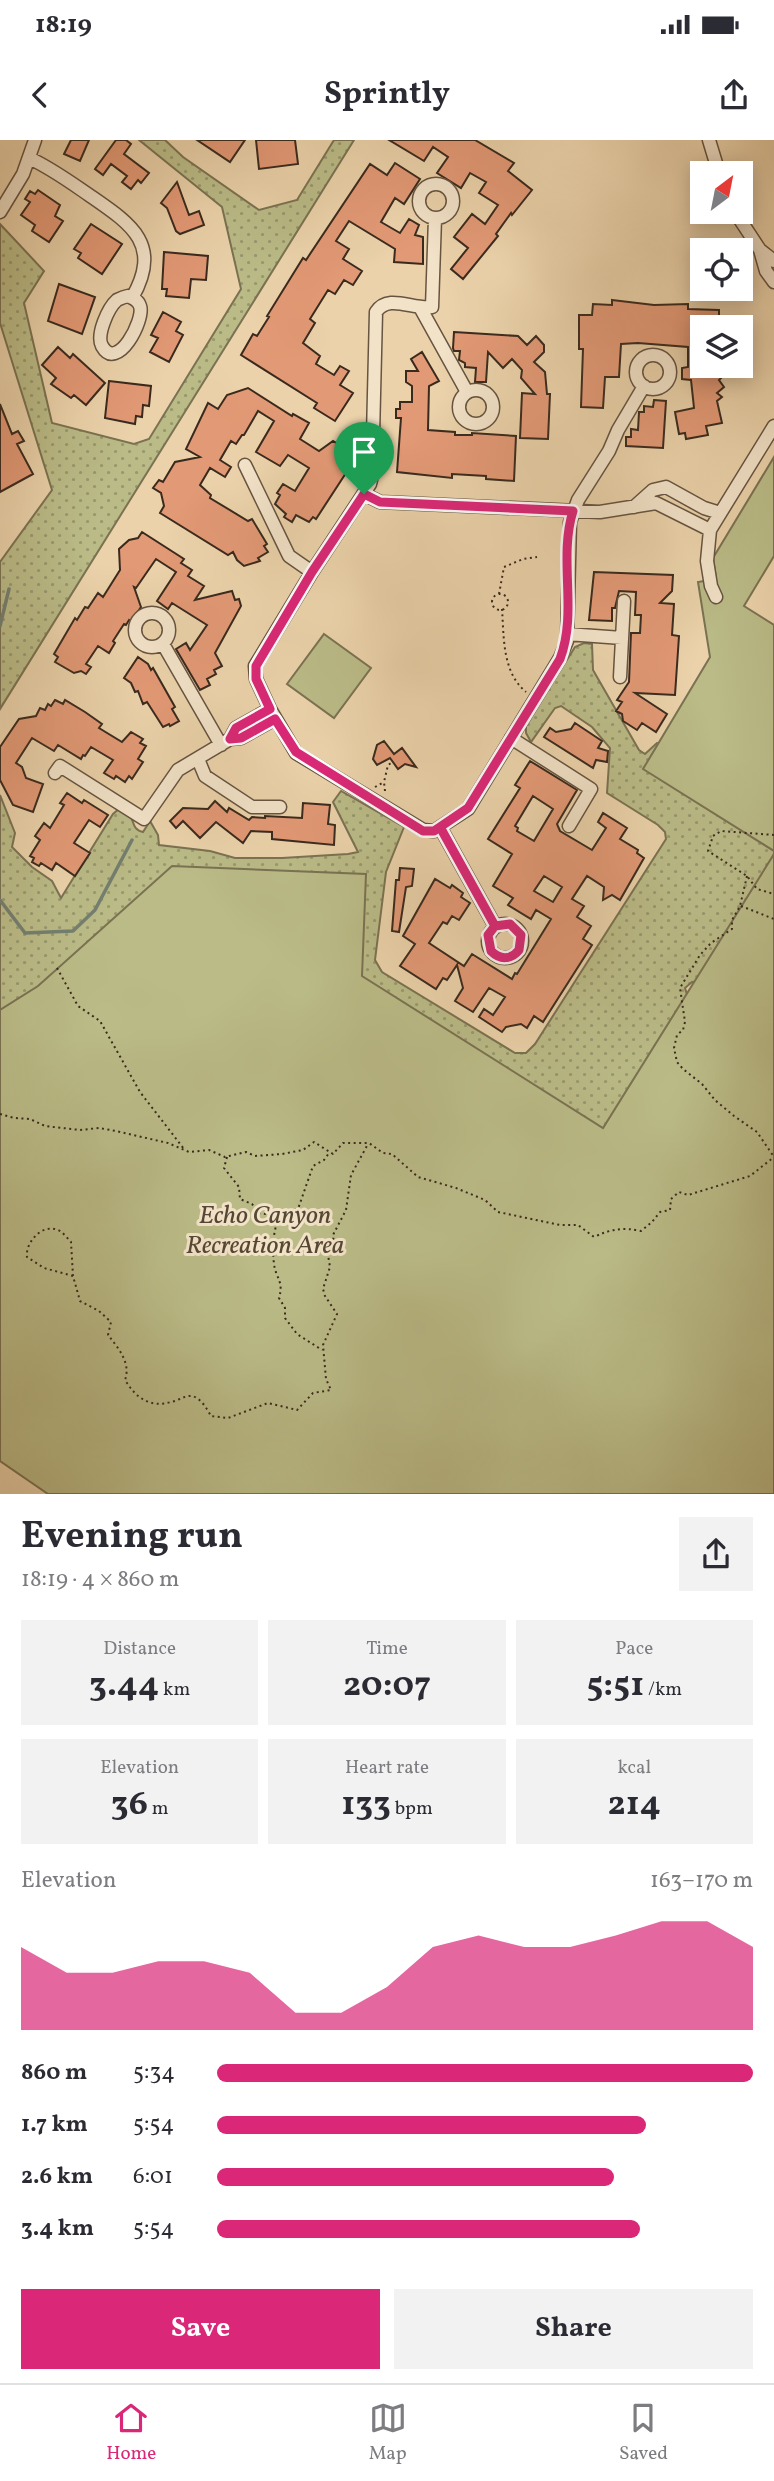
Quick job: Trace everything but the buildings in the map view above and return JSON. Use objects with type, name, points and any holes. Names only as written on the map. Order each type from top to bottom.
[{"type":"street","points":[[0,212],[16,187],[35,140]]},
{"type":"street","points":[[709,140],[715,161]]},
{"type":"street","points":[[29,158],[50,168],[133,228],[142,245],[145,260],[139,285],[132,298]]},
{"type":"street","points":[[435,218],[432,307],[421,309],[390,302],[380,305],[376,312],[372,475],[364,494],[312,572],[256,666],[256,679],[272,714],[296,752],[423,831],[434,831],[468,808],[560,659],[567,634],[568,533],[573,511],[644,386]]},
{"type":"street","points":[[744,224],[760,250],[766,271],[774,282]]},
{"type":"street","points":[[760,250],[774,261]]},
{"type":"street","points":[[421,309],[467,392]]},
{"type":"street","points":[[716,597],[711,586],[707,561],[710,530],[774,425]]},
{"type":"street","points":[[245,465],[289,556],[312,572]]},
{"type":"street","points":[[634,507],[653,490],[666,487],[699,506],[720,513]]},
{"type":"street","points":[[364,494],[380,502],[573,511],[614,512],[661,505],[710,530]]},
{"type":"street","points":[[620,677],[624,601]]},
{"type":"street","points":[[567,634],[622,638]]},
{"type":"street","points":[[163,644],[225,742]]},
{"type":"street","points":[[55,773],[60,765],[144,819],[174,774],[225,742],[241,738],[272,714]]},
{"type":"street","points":[[511,738],[592,789],[569,826]]},
{"type":"street","points":[[198,759],[205,776],[252,807],[280,807]]},
{"type":"street","points":[[440,827],[495,926]]},
{"type":"path","points":[[502,609],[498,609],[493,603],[499,594],[502,570],[511,563],[537,557]]},
{"type":"path","points":[[499,594],[503,594],[508,600],[508,604],[502,609]]},
{"type":"path","points":[[502,609],[505,654],[514,679],[535,698]]},
{"type":"path","points":[[380,794],[386,791],[383,782],[388,765],[393,762]]},
{"type":"path","points":[[375,791],[377,785],[383,782]]},
{"type":"path","points":[[774,835],[721,831],[713,836],[708,851],[747,876],[757,889],[774,894]]},
{"type":"path","points":[[0,1114],[30,1119],[45,1126],[116,1131],[168,1143],[184,1150],[209,1150],[227,1157],[246,1152],[255,1156],[282,1154],[303,1150],[314,1142],[332,1154],[343,1143],[369,1143],[383,1153],[392,1154],[418,1177],[485,1200],[498,1212],[560,1226],[578,1224],[594,1237],[625,1227],[641,1230],[660,1213],[670,1210],[671,1199],[679,1192],[688,1195],[750,1177],[774,1158],[757,1132],[734,1116],[683,1069],[677,1062],[674,1048],[677,1035],[683,1030],[685,1022],[680,988],[710,943],[732,929],[732,920],[740,905],[747,876]]},
{"type":"path","points":[[740,905],[774,919]]},
{"type":"path","points":[[57,968],[78,1006],[100,1021],[140,1092],[184,1150]]},
{"type":"path","points":[[73,1276],[44,1268],[27,1257],[26,1249],[34,1236],[51,1229],[60,1230],[71,1242],[73,1276],[80,1301],[99,1311],[111,1322],[108,1335],[127,1365],[129,1373],[125,1380],[136,1396],[148,1403],[169,1403],[193,1396],[204,1404],[211,1416],[228,1418],[268,1403],[297,1410],[313,1393],[331,1390],[326,1379],[323,1345],[337,1314],[323,1289],[330,1267],[328,1255],[334,1246],[333,1235],[346,1210],[351,1175],[369,1143]]},
{"type":"path","points":[[227,1157],[224,1168],[239,1187],[240,1199],[252,1204],[259,1213],[279,1216],[291,1209],[298,1209],[313,1166],[324,1160],[330,1152]]},
{"type":"path","points":[[279,1216],[274,1231],[274,1267],[282,1287],[279,1298],[285,1308],[285,1318],[297,1334],[324,1351]]},
{"type":"green space","points":[[139,140],[165,140],[183,157],[259,210],[297,200],[334,140],[354,140],[0,709],[0,562],[52,490],[0,323],[0,224],[44,271],[24,303],[52,423],[134,444],[149,439],[241,289],[222,207]]},
{"type":"green space","points":[[774,457],[774,556],[744,606],[774,625],[774,851],[643,769],[710,657],[698,582],[716,579],[713,558]]},
{"type":"green space","points":[[324,634],[371,668],[334,718],[287,684]]},
{"type":"green space","points":[[584,643],[592,644],[593,670],[639,750],[645,754],[657,743],[774,822],[774,976],[692,982],[685,988],[774,1271],[0,1157],[0,795],[15,833],[12,847],[32,867],[52,881],[61,898],[113,814],[120,808],[128,813],[139,831],[143,832],[150,821],[158,835],[159,845],[210,851],[235,858],[282,858],[358,852],[333,802],[341,791],[404,827],[386,872],[375,960],[382,972],[515,1053],[526,1053],[535,1044],[666,839],[665,832],[658,825],[607,793],[610,748],[592,727],[561,706],[555,708],[531,742],[526,733],[526,725],[575,647]]},
{"type":"green space","name":"Echo Canyon Recreation Area","points":[[774,854],[774,1494],[48,1494],[0,1461],[0,1010],[38,986],[172,866],[366,874],[362,976],[603,1128]]},
{"type":"waterway","points":[[0,626],[9,589]]},
{"type":"waterway","points":[[0,900],[25,933],[73,931],[95,910],[132,840]]},
{"type":"route","points":[[364,494],[312,572],[256,666],[256,679],[270,709],[236,728],[230,739],[241,738],[275,719],[296,752],[423,831],[434,831],[440,827],[495,926],[505,923],[519,930],[522,945],[511,957],[500,958],[488,946],[488,935],[495,926],[468,876],[440,827],[468,808],[560,659],[567,641],[568,533],[573,511],[380,502],[364,494]]}]
